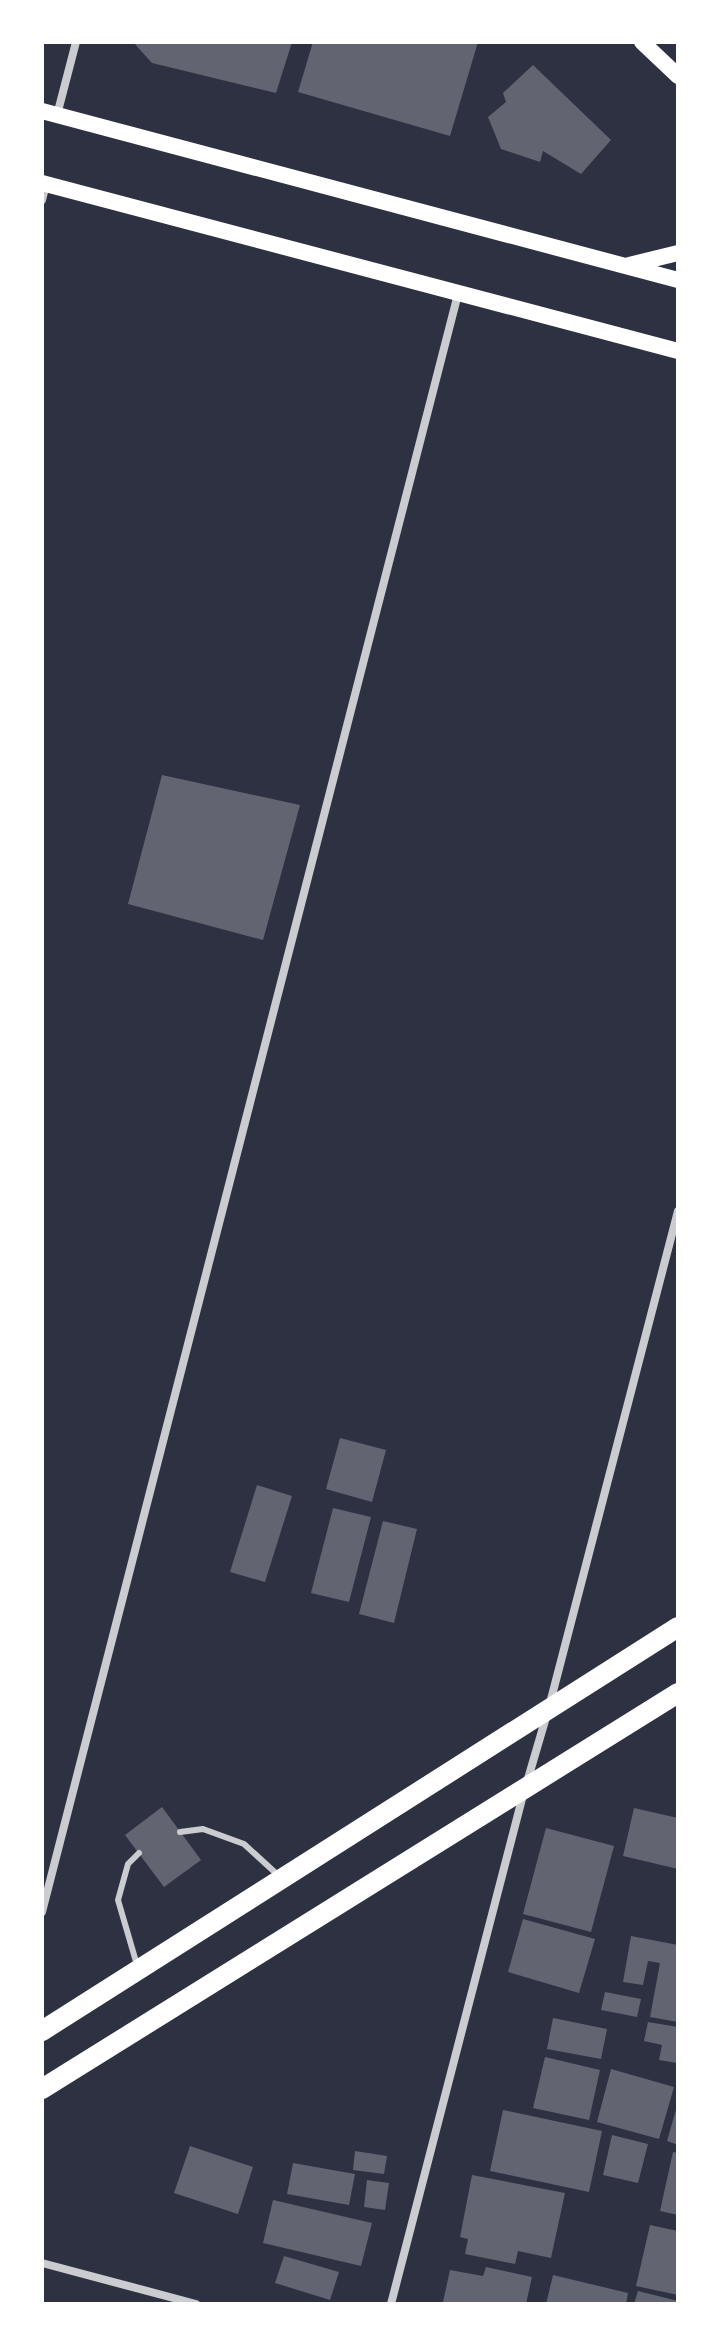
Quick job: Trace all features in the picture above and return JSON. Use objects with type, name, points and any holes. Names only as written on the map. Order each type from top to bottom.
[{"type":"main road","points":[[642,42],[678,76]]},
{"type":"main road","points":[[50,113],[678,280]]},
{"type":"main road","points":[[43,189],[678,351]]},
{"type":"main road","points":[[625,266],[678,253]]},
{"type":"main road","points":[[42,2031],[678,1627]]},
{"type":"main road","points":[[42,2089],[678,1693]]},
{"type":"street","points":[[50,113],[76,42]]},
{"type":"street","points":[[42,1912],[458,293]]},
{"type":"street","points":[[391,2304],[678,1211]]},
{"type":"street","points":[[42,2263],[196,2304]]},
{"type":"lane","points":[[180,1832],[203,1829],[244,1844],[281,1878]]},
{"type":"lane","points":[[138,1970],[118,1900],[128,1864],[139,1853]]},
{"type":"building","points":[[133,42],[292,42],[276,93],[152,63]]},
{"type":"building","points":[[313,42],[478,42],[450,136],[298,92]]},
{"type":"building","points":[[533,65],[611,140],[581,174],[543,151],[540,162],[501,149],[488,117],[506,102],[503,93]]},
{"type":"building","points":[[162,775],[300,805],[263,940],[128,904]]},
{"type":"building","points":[[340,1438],[386,1450],[372,1502],[326,1489]]},
{"type":"building","points":[[257,1485],[292,1496],[265,1582],[230,1572]]},
{"type":"building","points":[[333,1508],[371,1517],[349,1602],[311,1593]]},
{"type":"building","points":[[383,1521],[417,1529],[394,1623],[359,1614]]},
{"type":"building","points":[[162,1807],[201,1860],[164,1887],[125,1835]]},
{"type":"building","points":[[634,1808],[678,1818],[678,1869],[623,1856]]},
{"type":"building","points":[[546,1828],[614,1846],[591,1932],[523,1914]]},
{"type":"building","points":[[523,1919],[595,1939],[579,1993],[508,1972]]},
{"type":"building","points":[[631,1936],[678,1945],[678,2022],[650,2017],[660,1963],[648,1961],[643,1985],[623,1982]]},
{"type":"building","points":[[605,1992],[641,1999],[637,2017],[601,2010]]},
{"type":"building","points":[[553,2018],[607,2029],[601,2059],[547,2049]]},
{"type":"building","points":[[648,2022],[678,2027],[677,2063],[659,2060],[662,2045],[644,2041]]},
{"type":"building","points":[[545,2057],[600,2070],[589,2120],[533,2108]]},
{"type":"building","points":[[611,2069],[674,2087],[659,2139],[597,2122]]},
{"type":"building","points":[[678,2106],[678,2145],[667,2141]]},
{"type":"building","points":[[503,2110],[602,2131],[589,2192],[490,2171]]},
{"type":"building","points":[[612,2135],[648,2144],[638,2183],[603,2175]]},
{"type":"building","points":[[190,2146],[253,2167],[238,2214],[174,2193]]},
{"type":"building","points":[[355,2151],[387,2156],[384,2174],[353,2170]]},
{"type":"building","points":[[673,2152],[678,2153],[678,2215],[660,2211]]},
{"type":"building","points":[[293,2163],[355,2174],[349,2205],[287,2194]]},
{"type":"building","points":[[472,2175],[565,2193],[551,2258],[518,2251],[515,2264],[465,2254],[468,2239],[460,2237]]},
{"type":"building","points":[[367,2180],[389,2183],[385,2210],[364,2207]]},
{"type":"building","points":[[273,2200],[372,2223],[361,2266],[263,2243]]},
{"type":"building","points":[[650,2225],[678,2231],[678,2295],[636,2286]]},
{"type":"building","points":[[284,2256],[339,2272],[330,2300],[275,2283]]},
{"type":"building","points":[[486,2267],[532,2277],[526,2304],[443,2302],[450,2270],[483,2276]]},
{"type":"building","points":[[553,2275],[628,2293],[626,2304],[546,2304]]},
{"type":"building","points":[[638,2291],[678,2301],[678,2304],[634,2304]]}]
